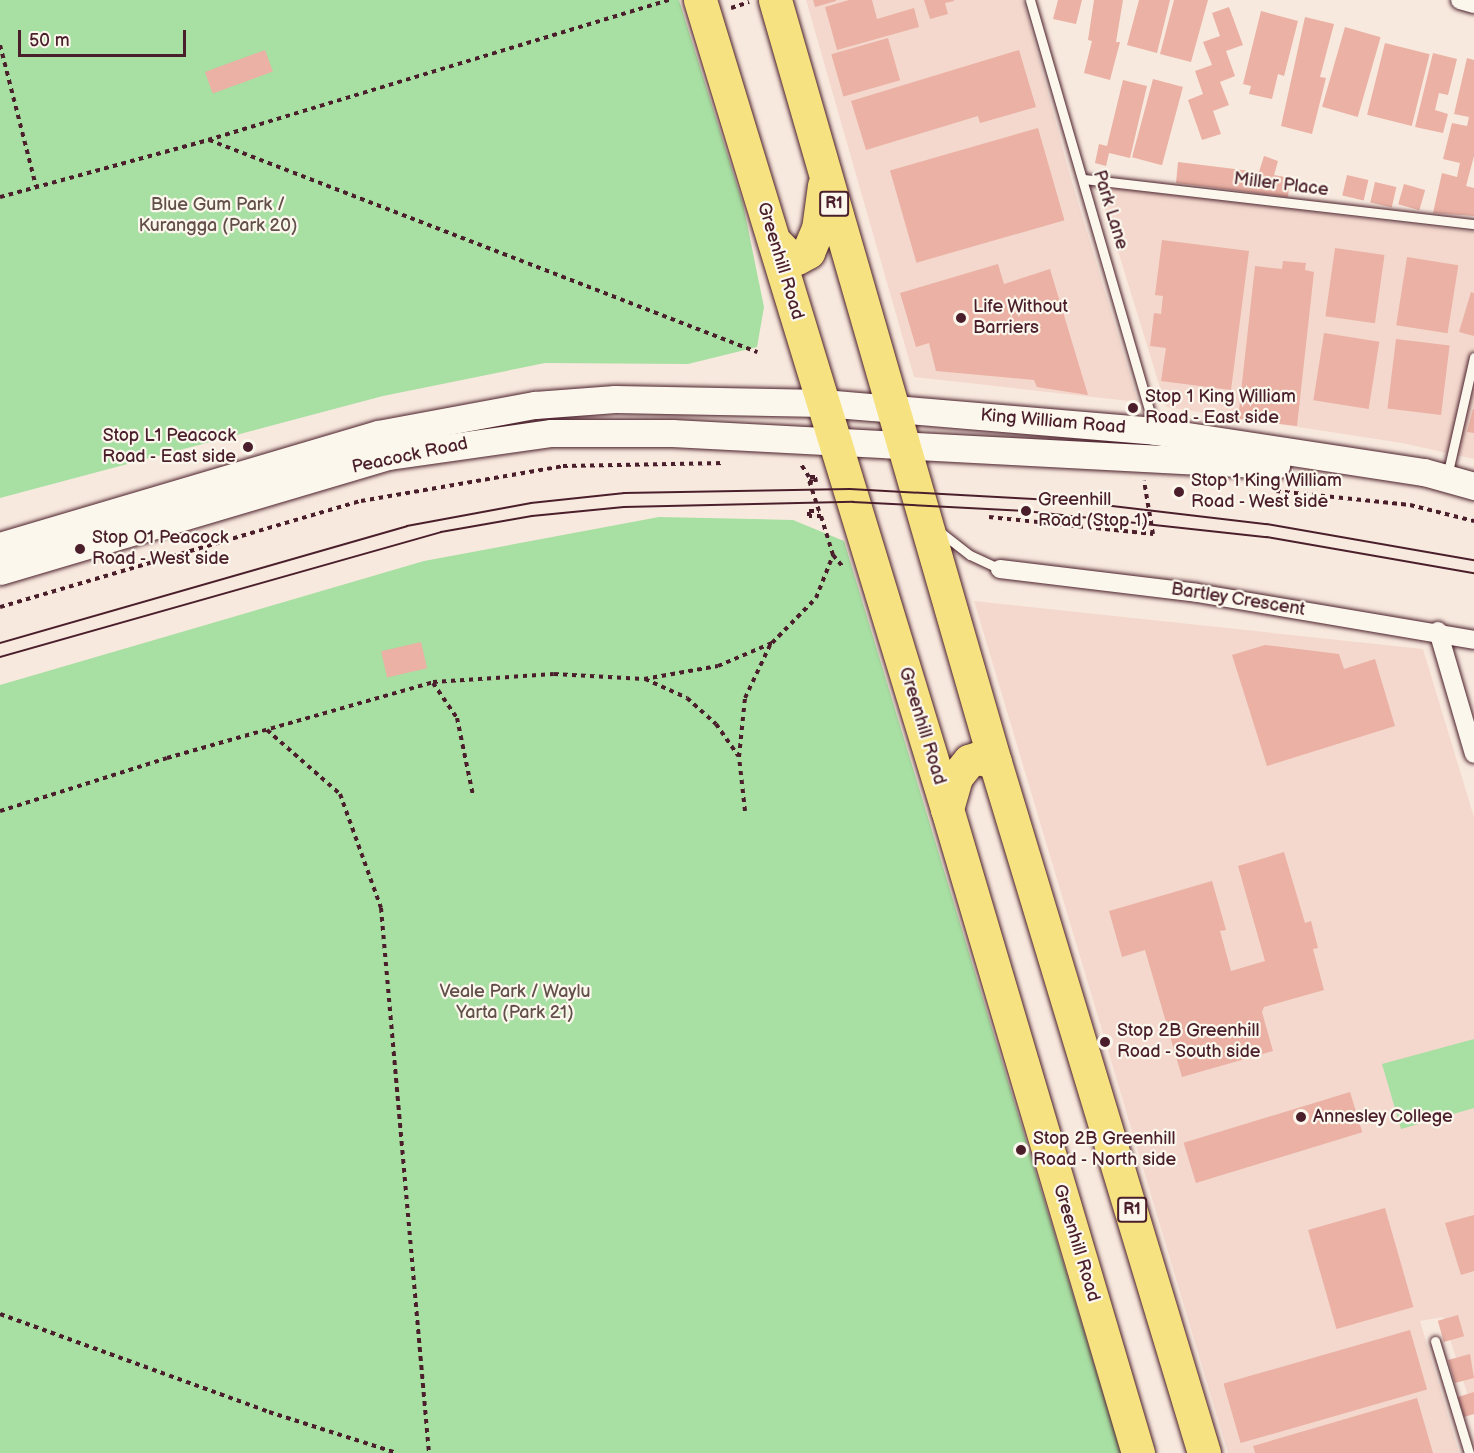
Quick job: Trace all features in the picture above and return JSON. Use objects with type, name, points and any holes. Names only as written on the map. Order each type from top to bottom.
[{"type":"highway","name":"R1","points":[[764,1],[825,174],[995,762],[1204,1453]]},
{"type":"highway","name":"Greenhill Road","points":[[710,5],[774,241],[947,809],[1138,1453]]},
{"type":"highway","points":[[774,241],[789,256],[797,258],[808,252],[818,229],[825,174]]},
{"type":"highway","points":[[947,809],[956,777],[969,761],[978,758],[995,762]]},
{"type":"main road","name":"Peacock Road","points":[[0,546],[378,434],[456,417],[535,405],[615,399],[823,404]]},
{"type":"main road","name":"King William Road","points":[[823,404],[1155,431],[1435,475],[1474,486]]},
{"type":"main road","name":"Peacock Road","points":[[0,571],[388,456],[466,443],[551,433],[661,433],[834,441]]},
{"type":"main road","name":"King William Road","points":[[834,441],[1435,475]]},
{"type":"street","points":[[1460,0],[1474,4]]},
{"type":"street","name":"Bartley Crescent","points":[[1000,569],[1197,593],[1438,631],[1474,640]]},
{"type":"street","points":[[1438,631],[1474,754]]},
{"type":"lane","name":"Park Lane","points":[[1030,0],[1084,179],[1155,431]]},
{"type":"lane","name":"Miller Place","points":[[1084,179],[1474,225]]},
{"type":"lane","points":[[1435,475],[1474,357]]},
{"type":"lane","points":[[924,517],[953,543],[1000,569]]},
{"type":"lane","points":[[1435,1341],[1469,1453]]},
{"type":"path","points":[[0,197],[208,140],[669,0]]},
{"type":"path","points":[[710,5],[764,1]]},
{"type":"path","points":[[0,45],[36,186]]},
{"type":"path","points":[[208,140],[757,352]]},
{"type":"path","points":[[0,608],[361,501],[563,466],[733,462]]},
{"type":"path","points":[[745,811],[739,757],[745,698],[772,643],[816,598],[833,555],[820,516],[809,516],[808,511],[819,511],[809,481],[816,482],[815,477],[808,477],[802,465],[791,463]]},
{"type":"path","points":[[989,517],[1153,534],[1144,480]]},
{"type":"path","points":[[0,811],[433,682],[554,674],[644,679],[718,666],[772,643]]},
{"type":"path","points":[[644,679],[687,698],[716,724],[739,757]]},
{"type":"path","points":[[433,682],[458,718],[473,795]]},
{"type":"path","points":[[266,730],[340,794],[381,908],[429,1453]]},
{"type":"path","points":[[0,1314],[269,1412],[397,1453]]},
{"type":"shaded area","points":[[806,0],[1023,0],[1069,172],[1138,402],[914,377]]},
{"type":"shaded area","points":[[1098,186],[1474,232],[1474,459],[1402,443],[1166,407]]},
{"type":"shaded area","points":[[974,601],[1423,649],[1474,817],[1474,1415],[1443,1317],[1420,1321],[1459,1453],[1228,1453]]},
{"type":"green space","name":"Blue Gum Park / Kurangga (Park 20)","points":[[0,0],[679,0],[743,204],[764,307],[757,347],[688,364],[545,363],[383,396],[0,498]]},
{"type":"green space","name":"Veale Park / Waylu Yarta (Park 21)","points":[[659,517],[793,520],[844,541],[1121,1453],[0,1453],[0,685],[424,561]]},
{"type":"green space","points":[[1474,1039],[1474,1108],[1401,1129],[1382,1064]]},
{"type":"building","points":[[813,0],[836,0],[836,1],[815,7]]},
{"type":"building","points":[[849,0],[872,0],[877,19],[914,8],[919,27],[837,50],[825,7]]},
{"type":"building","points":[[924,0],[954,1],[945,3],[948,14],[930,19]]},
{"type":"building","points":[[1058,0],[1082,0],[1076,24],[1053,19]]},
{"type":"building","points":[[1094,0],[1123,0],[1116,42],[1120,42],[1110,80],[1084,73],[1092,41],[1088,40]]},
{"type":"building","points":[[1139,0],[1170,0],[1157,53],[1127,45]]},
{"type":"building","points":[[1174,0],[1208,0],[1191,62],[1160,54]]},
{"type":"building","points":[[1229,7],[1243,45],[1226,51],[1235,76],[1220,82],[1229,105],[1213,111],[1221,134],[1202,140],[1188,100],[1203,94],[1195,71],[1212,65],[1203,42],[1220,36],[1212,13]]},
{"type":"building","points":[[1261,11],[1298,21],[1284,76],[1278,74],[1272,99],[1249,94],[1251,86],[1243,84]]},
{"type":"building","points":[[1305,17],[1334,24],[1320,77],[1326,78],[1312,134],[1281,126]]},
{"type":"building","points":[[1345,27],[1381,37],[1358,117],[1322,107]]},
{"type":"building","points":[[888,38],[900,80],[843,97],[831,54]]},
{"type":"building","points":[[1385,43],[1430,54],[1412,126],[1367,115]]},
{"type":"building","points":[[265,50],[273,72],[213,94],[205,72]]},
{"type":"building","points":[[1019,50],[1036,107],[980,123],[978,116],[866,150],[851,101]]},
{"type":"building","points":[[1433,53],[1457,59],[1448,95],[1439,93],[1435,110],[1448,114],[1443,133],[1415,127]]},
{"type":"building","points":[[1467,58],[1474,60],[1474,156],[1466,186],[1474,188],[1474,216],[1433,213],[1442,173],[1457,177],[1460,163],[1443,159],[1452,123],[1467,126],[1469,117],[1454,114]]},
{"type":"building","points":[[1153,79],[1183,87],[1162,165],[1132,157]]},
{"type":"building","points":[[1123,80],[1147,86],[1130,158],[1109,153],[1106,166],[1095,163],[1099,144],[1107,146]]},
{"type":"building","points":[[1038,128],[1064,220],[916,263],[890,170]]},
{"type":"building","points":[[1264,156],[1278,161],[1274,175],[1290,178],[1288,197],[1176,183],[1178,162],[1259,172]]},
{"type":"building","points":[[1347,175],[1368,180],[1364,200],[1342,195]]},
{"type":"building","points":[[1375,182],[1396,187],[1392,207],[1370,202]]},
{"type":"building","points":[[1404,184],[1425,190],[1419,210],[1398,204]]},
{"type":"building","points":[[1162,240],[1249,251],[1231,390],[1161,381],[1166,348],[1150,346],[1154,313],[1161,314],[1163,296],[1155,295]]},
{"type":"building","points":[[1335,248],[1385,255],[1375,323],[1325,316]]},
{"type":"building","points":[[1407,257],[1458,265],[1448,333],[1396,325]]},
{"type":"building","points":[[1283,261],[1306,263],[1305,270],[1314,272],[1297,426],[1238,419],[1255,266],[1282,269]]},
{"type":"building","name":"Life Without Barriers","points":[[998,264],[1004,284],[1050,269],[1088,395],[1037,387],[1034,380],[936,371],[929,343],[916,347],[900,293]]},
{"type":"building","points":[[1471,292],[1474,293],[1474,336],[1459,332]]},
{"type":"building","points":[[1324,333],[1379,342],[1369,409],[1313,400]]},
{"type":"building","points":[[1396,339],[1450,346],[1441,415],[1387,408]]},
{"type":"building","points":[[1474,409],[1474,433],[1467,432]]},
{"type":"building","points":[[421,642],[427,668],[387,678],[381,651]]},
{"type":"building","points":[[1265,645],[1339,654],[1344,669],[1375,659],[1395,726],[1267,766],[1232,655]]},
{"type":"building","points":[[1284,852],[1305,923],[1311,921],[1318,948],[1313,949],[1324,990],[1264,1007],[1262,1012],[1273,1051],[1182,1077],[1145,950],[1122,957],[1109,911],[1212,881],[1226,930],[1220,931],[1231,971],[1265,961],[1238,866]]},
{"type":"building","points":[[1350,1092],[1362,1132],[1196,1183],[1184,1143]]},
{"type":"building","points":[[1385,1208],[1413,1307],[1336,1329],[1308,1230]]},
{"type":"building","points":[[1474,1215],[1474,1271],[1461,1275],[1445,1223]]},
{"type":"building","points":[[1458,1315],[1464,1336],[1444,1342],[1438,1321]]},
{"type":"building","points":[[1410,1330],[1427,1390],[1241,1443],[1224,1383]]},
{"type":"building","points":[[1470,1354],[1474,1378],[1455,1383],[1448,1360]]},
{"type":"building","points":[[1474,1392],[1474,1414],[1464,1417],[1458,1397]]},
{"type":"building","points":[[1417,1398],[1433,1453],[1255,1453],[1253,1446]]},
{"type":"tram line","points":[[0,643],[407,526],[531,503],[624,493],[850,489],[1070,501],[1267,524],[1474,560]]},
{"type":"tram line","points":[[0,657],[441,532],[532,516],[624,507],[853,502],[1026,511],[1267,537],[1474,573]]},
{"type":"place","name":"Life Without Barriers","points":[[961,318]]},
{"type":"place","name":"Stop 1 King William Road - East side","points":[[1133,408]]},
{"type":"place","name":"Stop L1 Peacock Road - East side","points":[[248,447]]},
{"type":"place","name":"Stop 1 King William Road - West side","points":[[1179,492]]},
{"type":"place","name":"Greenhill Road (Stop 1)","points":[[1026,511]]},
{"type":"place","name":"Stop O1 Peacock Road - West side","points":[[80,549]]},
{"type":"place","name":"Stop 2B Greenhill Road - South side","points":[[1105,1042]]},
{"type":"place","name":"Annesley College","points":[[1301,1117]]},
{"type":"place","name":"Stop 2B Greenhill Road - North side","points":[[1021,1150]]}]
